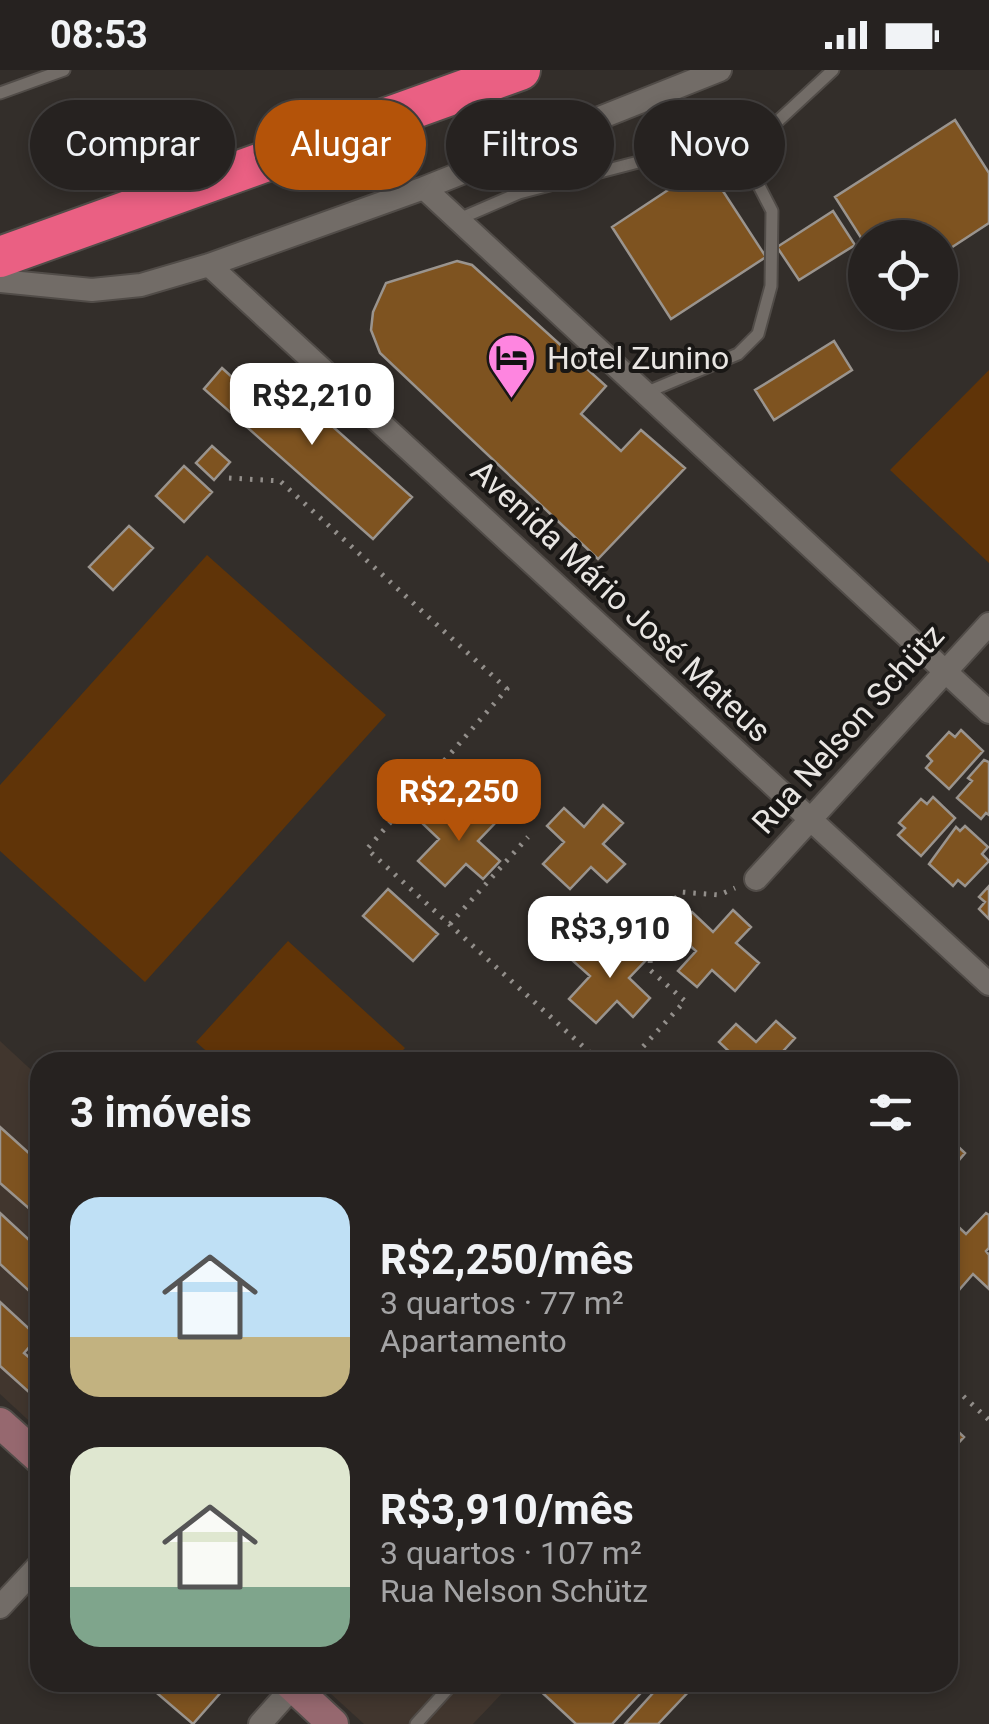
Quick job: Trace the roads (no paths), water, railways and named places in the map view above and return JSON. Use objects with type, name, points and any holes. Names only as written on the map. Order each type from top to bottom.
[{"type":"highway","points":[[0,257],[520,70]]},
{"type":"main road","points":[[0,1423],[30,1449]]},
{"type":"main road","points":[[299,1692],[333,1724]]},
{"type":"street","points":[[614,113],[720,70]]},
{"type":"street","points":[[0,280],[92,290],[141,285],[209,265],[418,190]]},
{"type":"street","points":[[426,190],[989,712]]},
{"type":"street","name":"Avenida Mário José Mateus","points":[[209,265],[989,984]]},
{"type":"street","name":"Rua Nelson Schütz","points":[[756,878],[989,624]]},
{"type":"street","points":[[2,1600],[30,1573]]},
{"type":"street","points":[[260,1724],[285,1692]]},
{"type":"lane","points":[[0,93],[64,70]]},
{"type":"lane","points":[[785,115],[833,70]]},
{"type":"lane","points":[[457,219],[519,193],[634,163]]},
{"type":"lane","points":[[516,190],[519,193]]},
{"type":"lane","points":[[645,394],[738,354],[758,334],[771,286],[772,210],[761,190]]},
{"type":"lane","points":[[416,1724],[445,1692]]},
{"type":"place","name":"Hotel Zunino","points":[[512,400]]}]
